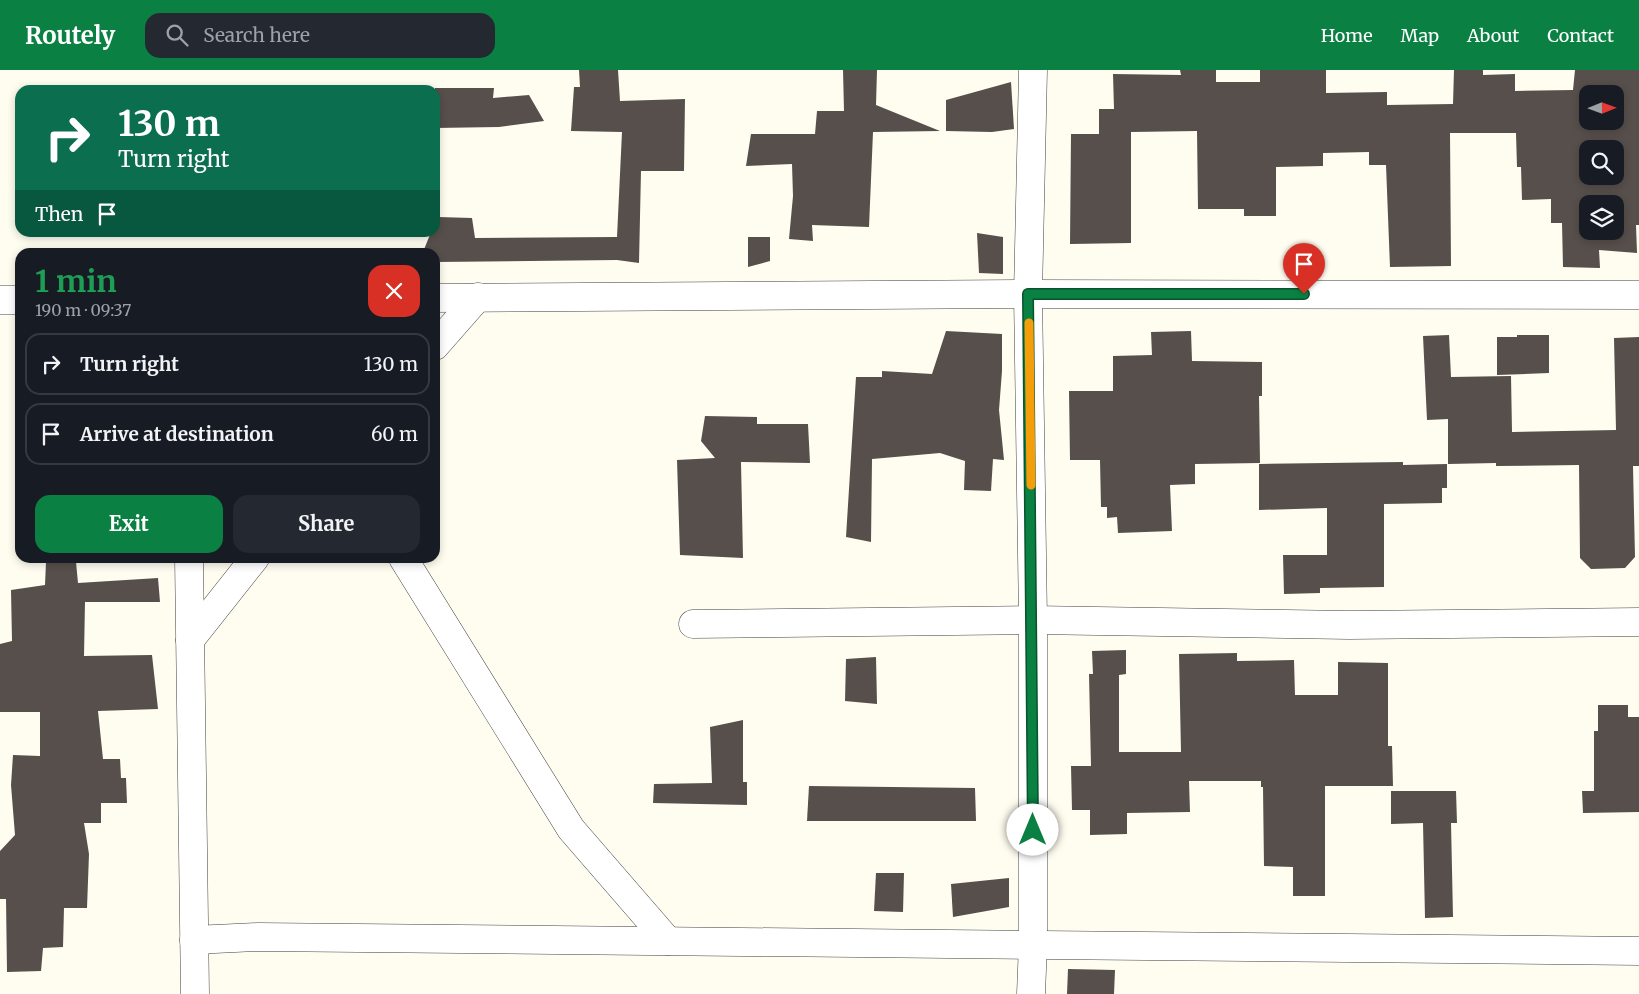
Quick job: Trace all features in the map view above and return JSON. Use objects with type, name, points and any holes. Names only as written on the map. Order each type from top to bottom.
[{"type":"street","points":[[1031,994],[1033,944],[1033,620],[1028,294],[1033,70]]},
{"type":"street","points":[[440,298],[1028,294],[1639,295]]},
{"type":"street","points":[[440,340],[478,298]]},
{"type":"street","points":[[0,300],[15,300]]},
{"type":"street","points":[[189,563],[196,994]]},
{"type":"street","points":[[190,640],[252,563]]},
{"type":"street","points":[[406,563],[571,828],[668,941]]},
{"type":"street","points":[[693,624],[1033,620],[1349,625],[1639,622]]},
{"type":"street","points":[[194,940],[258,937],[1639,951]]},
{"type":"building","points":[[579,70],[618,70],[620,101],[685,99],[684,171],[641,171],[639,263],[617,260],[440,262],[440,248],[425,248],[429,237],[440,237],[440,217],[472,218],[475,238],[617,237],[622,132],[571,131],[574,87],[580,87]]},
{"type":"building","points":[[843,70],[877,70],[876,105],[940,131],[873,132],[869,227],[812,225],[813,241],[789,239],[793,196],[792,164],[746,166],[751,134],[815,134],[817,111],[844,111]]},
{"type":"building","points":[[1180,70],[1216,70],[1216,82],[1260,82],[1260,70],[1326,70],[1326,93],[1387,92],[1387,105],[1453,104],[1454,70],[1483,70],[1483,75],[1515,74],[1515,91],[1573,90],[1575,70],[1639,70],[1639,225],[1636,225],[1637,253],[1599,250],[1600,268],[1563,267],[1562,223],[1551,223],[1551,199],[1522,200],[1521,167],[1517,167],[1516,133],[1450,133],[1451,266],[1390,267],[1386,165],[1369,165],[1369,152],[1323,153],[1323,166],[1276,167],[1276,216],[1244,216],[1244,209],[1198,209],[1197,131],[1131,132],[1131,243],[1070,244],[1071,134],[1099,134],[1099,109],[1114,109],[1113,74],[1181,75]]},
{"type":"building","points":[[1011,82],[1014,129],[992,132],[946,131],[946,100]]},
{"type":"building","points":[[440,88],[494,88],[493,98],[529,95],[544,121],[499,127],[440,128]]},
{"type":"building","points":[[977,233],[1003,237],[1003,274],[979,273]]},
{"type":"building","points":[[748,237],[770,237],[770,261],[748,267]]},
{"type":"building","points":[[946,331],[1002,334],[999,410],[1004,460],[993,459],[991,491],[964,490],[965,461],[940,453],[872,459],[871,542],[846,537],[856,377],[882,377],[882,371],[932,374]]},
{"type":"building","points":[[1191,331],[1192,361],[1262,362],[1262,396],[1259,396],[1260,463],[1195,464],[1195,484],[1170,485],[1172,531],[1118,533],[1117,517],[1107,518],[1107,507],[1101,507],[1100,460],[1070,460],[1069,391],[1113,391],[1113,356],[1152,355],[1151,332]]},
{"type":"building","points":[[1449,335],[1451,377],[1511,376],[1512,432],[1616,430],[1614,338],[1639,337],[1639,466],[1633,466],[1635,557],[1625,568],[1591,569],[1580,558],[1579,465],[1496,466],[1496,463],[1448,464],[1448,419],[1427,420],[1423,336]]},
{"type":"building","points":[[1517,335],[1549,335],[1549,373],[1497,375],[1497,337],[1517,337]]},
{"type":"building","points":[[705,416],[757,417],[757,424],[808,424],[810,463],[741,462],[743,558],[680,555],[677,460],[715,458],[701,441]]},
{"type":"building","points":[[1403,462],[1403,465],[1447,464],[1447,488],[1442,488],[1442,503],[1384,504],[1384,587],[1320,588],[1320,593],[1284,594],[1283,555],[1327,555],[1327,508],[1259,510],[1259,464]]},
{"type":"building","points":[[46,563],[76,563],[78,583],[158,578],[160,602],[85,602],[84,656],[152,655],[158,709],[98,711],[103,759],[120,759],[121,778],[126,778],[127,803],[101,803],[101,823],[84,823],[89,854],[87,908],[64,908],[63,947],[43,948],[41,971],[7,972],[6,899],[0,899],[0,851],[15,835],[11,785],[13,755],[40,756],[40,712],[0,712],[0,644],[12,641],[11,590],[45,585]]},
{"type":"building","points":[[1126,650],[1126,674],[1119,675],[1119,752],[1181,752],[1179,654],[1237,653],[1237,661],[1294,660],[1295,695],[1338,695],[1338,662],[1388,663],[1388,746],[1392,746],[1393,786],[1325,786],[1325,896],[1293,896],[1293,867],[1264,866],[1263,787],[1261,787],[1261,781],[1189,781],[1190,812],[1127,813],[1127,834],[1090,835],[1090,810],[1072,810],[1071,766],[1091,766],[1089,674],[1093,674],[1092,651]]},
{"type":"building","points":[[876,657],[877,704],[845,701],[846,659]]},
{"type":"building","points":[[1598,705],[1628,705],[1628,717],[1639,717],[1639,812],[1583,813],[1582,791],[1594,791],[1594,731],[1598,731]]},
{"type":"building","points":[[743,720],[743,782],[747,782],[747,805],[653,803],[654,784],[712,783],[710,727]]},
{"type":"building","points":[[809,786],[975,788],[976,821],[807,821]]},
{"type":"building","points":[[1391,791],[1456,791],[1457,823],[1451,823],[1453,917],[1425,918],[1423,823],[1391,824]]},
{"type":"building","points":[[876,873],[904,873],[903,912],[874,911]]},
{"type":"building","points":[[1009,878],[1009,907],[953,917],[951,884]]},
{"type":"building","points":[[1068,969],[1115,970],[1114,994],[1067,994]]},
{"type":"slow traffic","points":[[1029,323],[1031,485]]},
{"type":"route","points":[[1033,830],[1033,620],[1028,294],[1304,294]]}]
